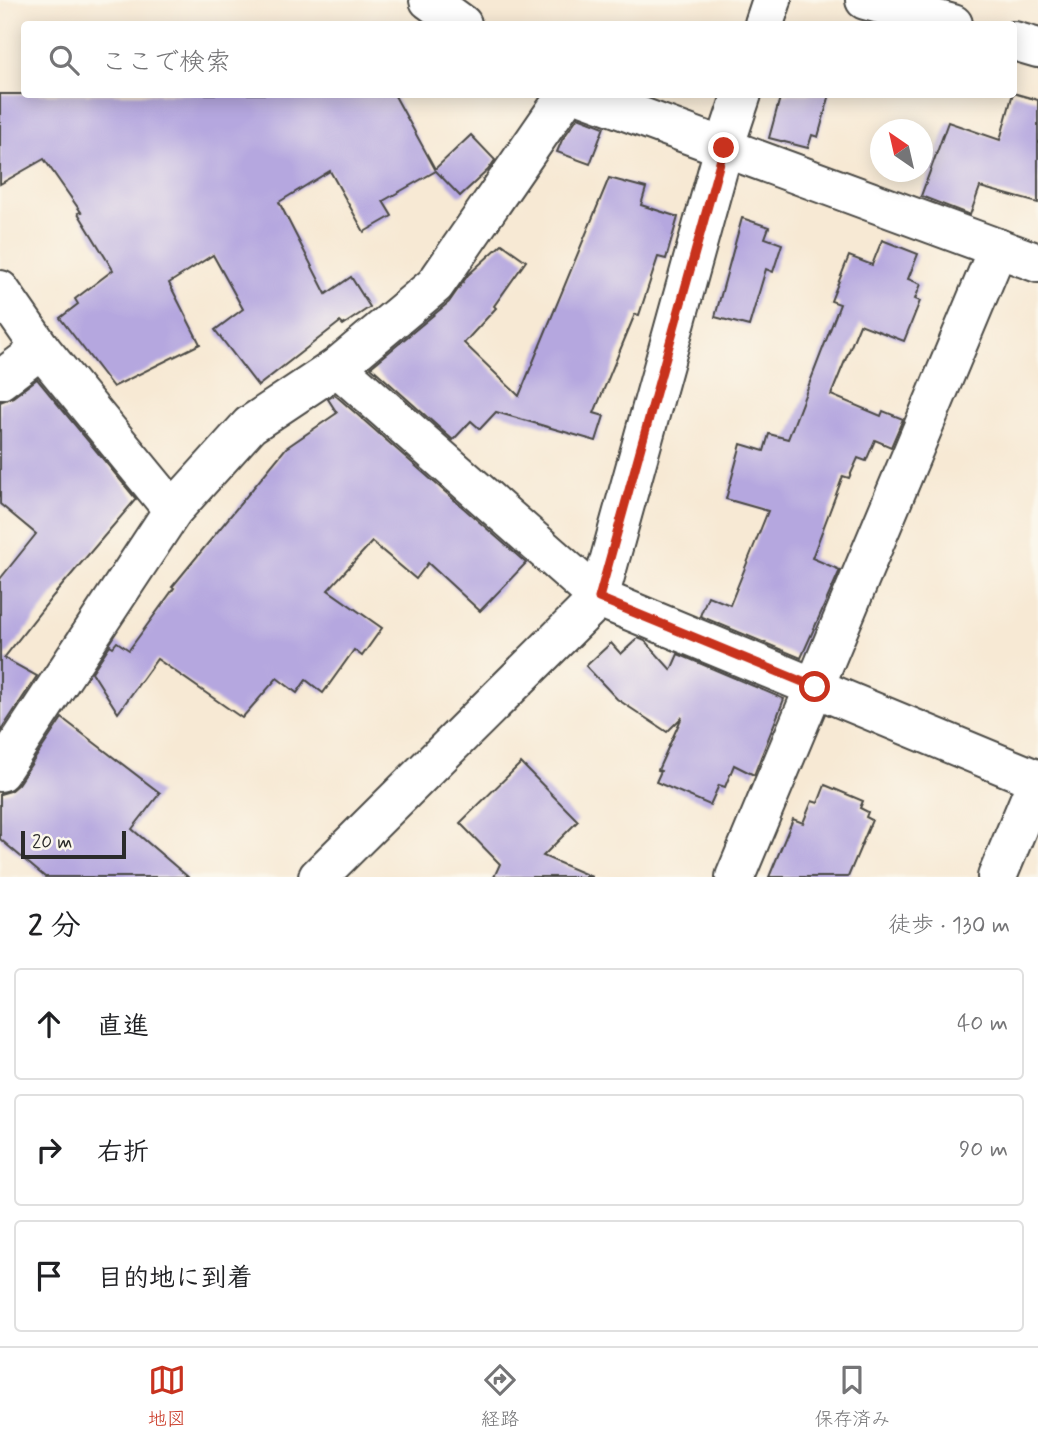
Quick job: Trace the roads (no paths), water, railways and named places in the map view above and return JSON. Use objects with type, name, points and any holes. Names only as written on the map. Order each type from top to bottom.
[{"type":"street","points":[[429,0],[458,21]]},
{"type":"street","points":[[765,21],[772,0]]},
{"type":"street","points":[[865,0],[942,21]]},
{"type":"street","points":[[1017,42],[1038,48]]},
{"type":"street","points":[[0,772],[173,510],[250,425],[337,367],[435,285],[564,98]]},
{"type":"street","points":[[590,98],[1038,263]]},
{"type":"street","points":[[318,877],[599,598],[724,148],[741,98]]},
{"type":"street","points":[[735,877],[998,248]]},
{"type":"street","points":[[0,290],[41,349],[173,510]]},
{"type":"street","points":[[0,380],[41,349]]},
{"type":"street","points":[[337,367],[599,598],[1038,780],[997,877]]}]
